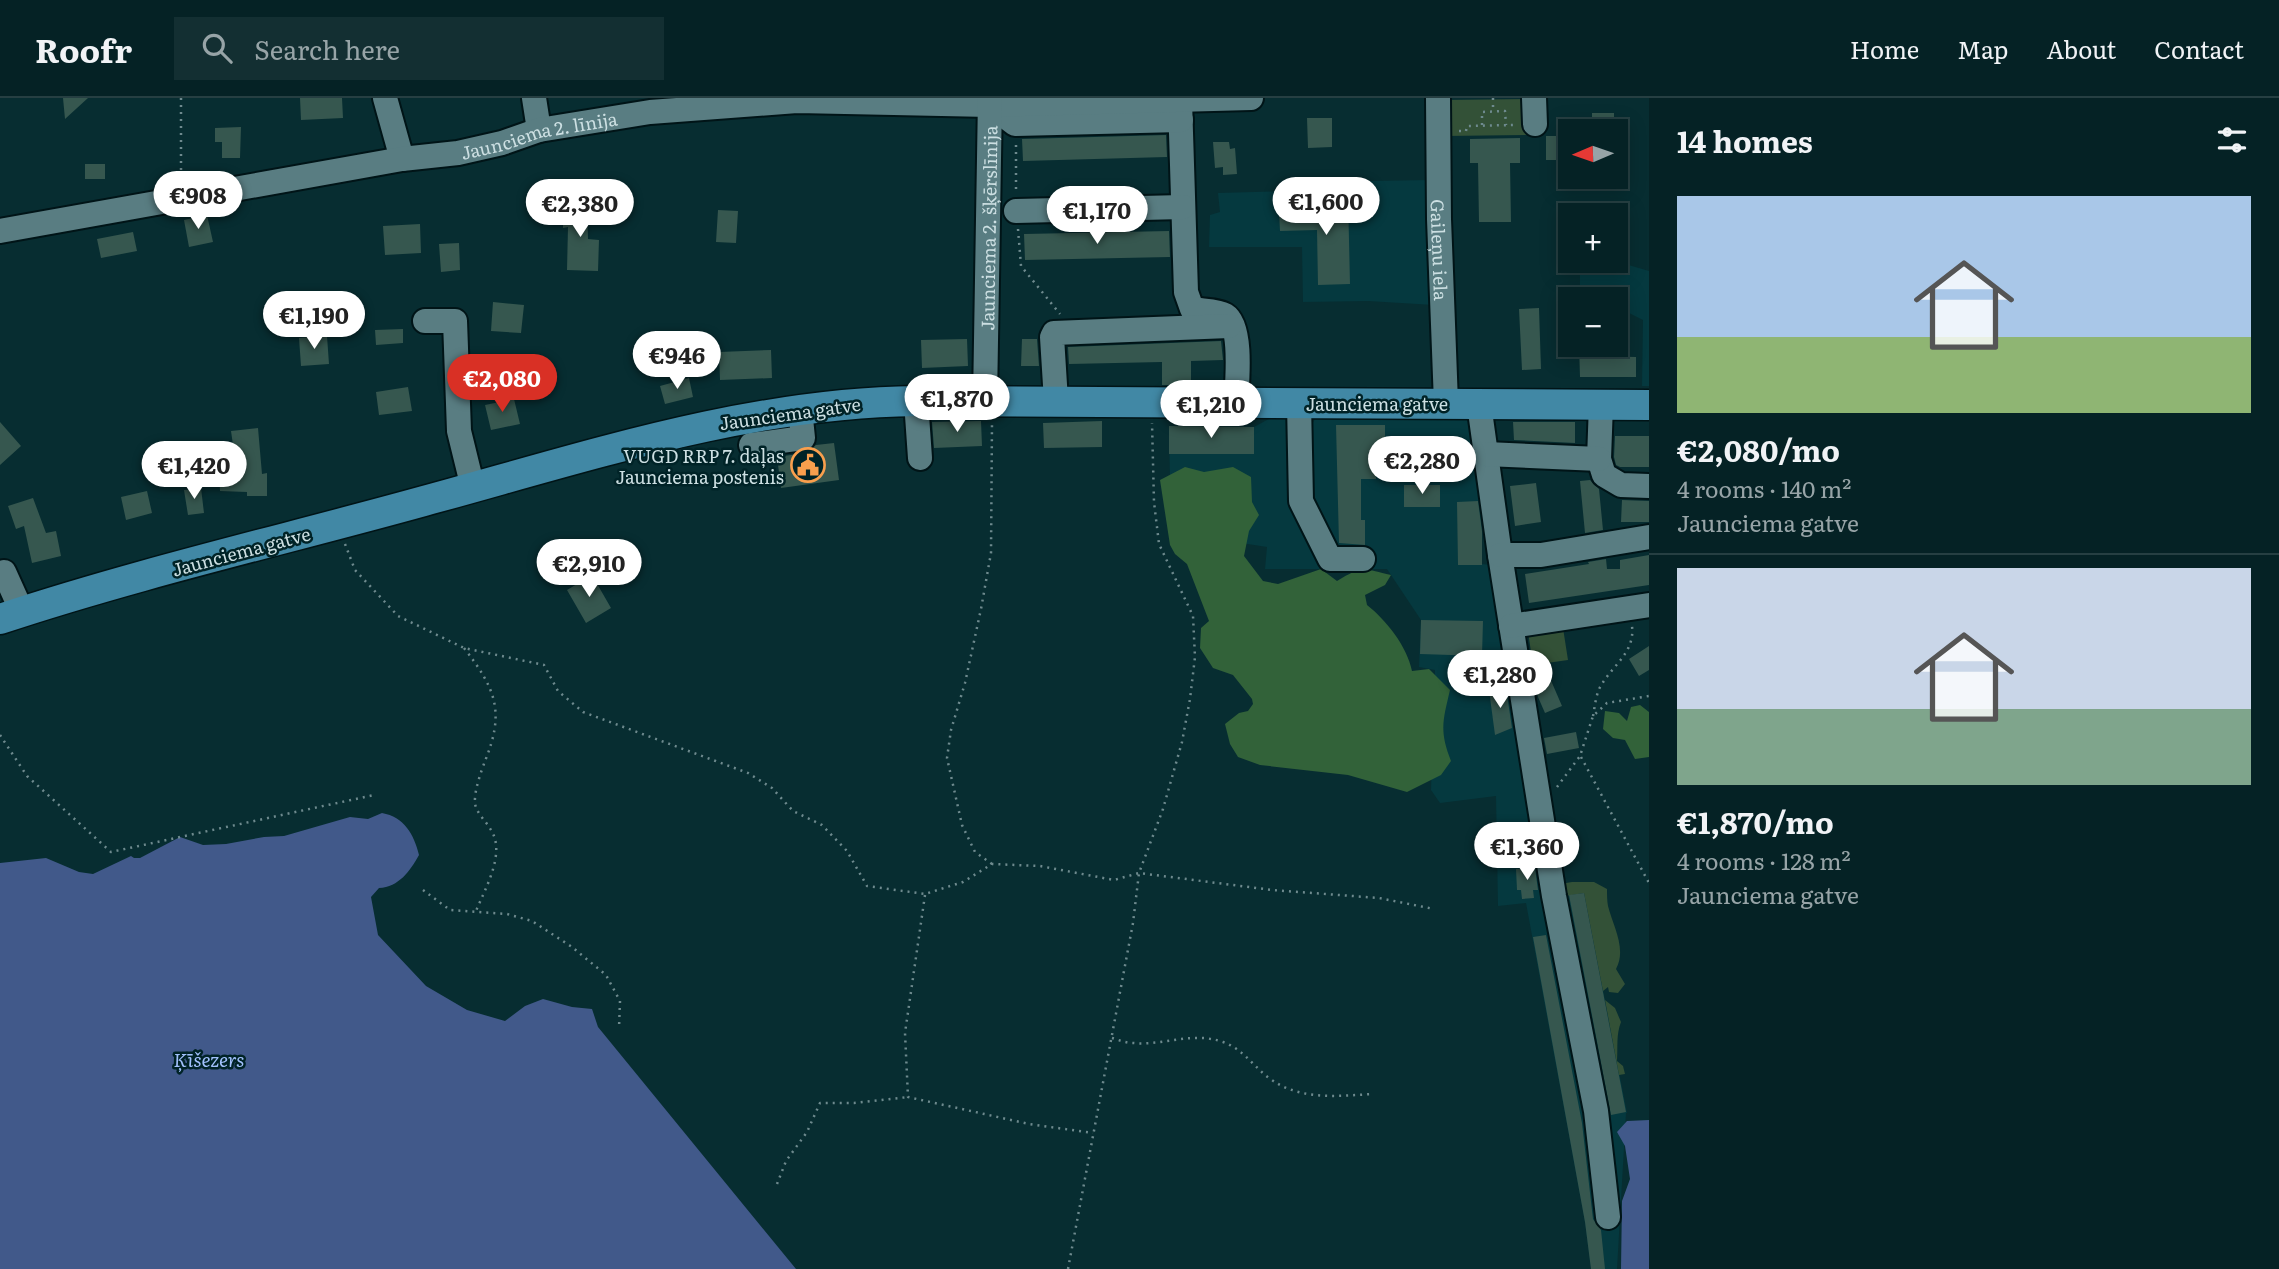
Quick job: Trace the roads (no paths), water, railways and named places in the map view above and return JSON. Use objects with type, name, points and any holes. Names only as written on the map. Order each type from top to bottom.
[{"type":"main road","name":"Jaunciema gatve","points":[[11,615],[702,426],[800,409],[867,401],[1649,405]]},
{"type":"street","points":[[385,98],[402,159]]},
{"type":"street","points":[[534,98],[539,130]]},
{"type":"street","name":"Jaunciema 2. līnija","points":[[0,231],[402,159],[457,153],[502,143],[539,130],[650,112],[797,100],[990,102],[1180,111],[1251,98]]},
{"type":"street","name":"Gaileņu iela","points":[[1438,98],[1439,219],[1446,403]]},
{"type":"street","points":[[1534,98],[1535,124]]},
{"type":"street","points":[[990,102],[1015,124],[1180,111],[1186,292],[1192,309],[1222,314],[1228,317],[1234,326],[1237,340],[1236,402]]},
{"type":"street","name":"Jaunciema 2. šķērslīnija","points":[[988,401],[990,102]]},
{"type":"street","points":[[1016,211],[1182,207]]},
{"type":"street","points":[[425,321],[456,321],[459,431],[473,488]]},
{"type":"street","points":[[1056,401],[1052,337],[1054,333],[1234,326]]},
{"type":"street","points":[[916,401],[919,458]]},
{"type":"street","points":[[1299,403],[1301,501],[1330,559],[1363,559]]},
{"type":"street","points":[[1479,404],[1554,896],[1596,1111],[1608,1217]]},
{"type":"street","points":[[1601,404],[1599,459],[1604,475],[1621,485],[1649,486]]},
{"type":"street","points":[[751,445],[803,438],[800,409]]},
{"type":"street","points":[[1486,454],[1599,459]]},
{"type":"street","points":[[1500,555],[1541,555],[1649,537]]},
{"type":"street","points":[[0,574],[4,572],[11,615]]},
{"type":"street","points":[[1511,626],[1639,606]]},
{"type":"water","name":"Ķīšezers","points":[[382,813],[396,818],[407,828],[419,855],[403,877],[392,885],[379,888],[371,897],[378,935],[426,986],[467,1010],[505,1021],[525,1006],[543,999],[592,1009],[598,1027],[796,1269],[0,1269],[0,863],[46,858],[79,872],[93,874],[131,856],[140,858],[180,837],[203,845],[226,844],[284,836],[350,817],[368,819]]},
{"type":"water","points":[[1649,1120],[1649,1269],[1621,1269],[1622,1201],[1630,1179],[1625,1146],[1617,1132],[1627,1121]]},
{"type":"place","name":"VUGD RRP 7. daļas Jaunciema postenis","points":[[808,465]]}]
